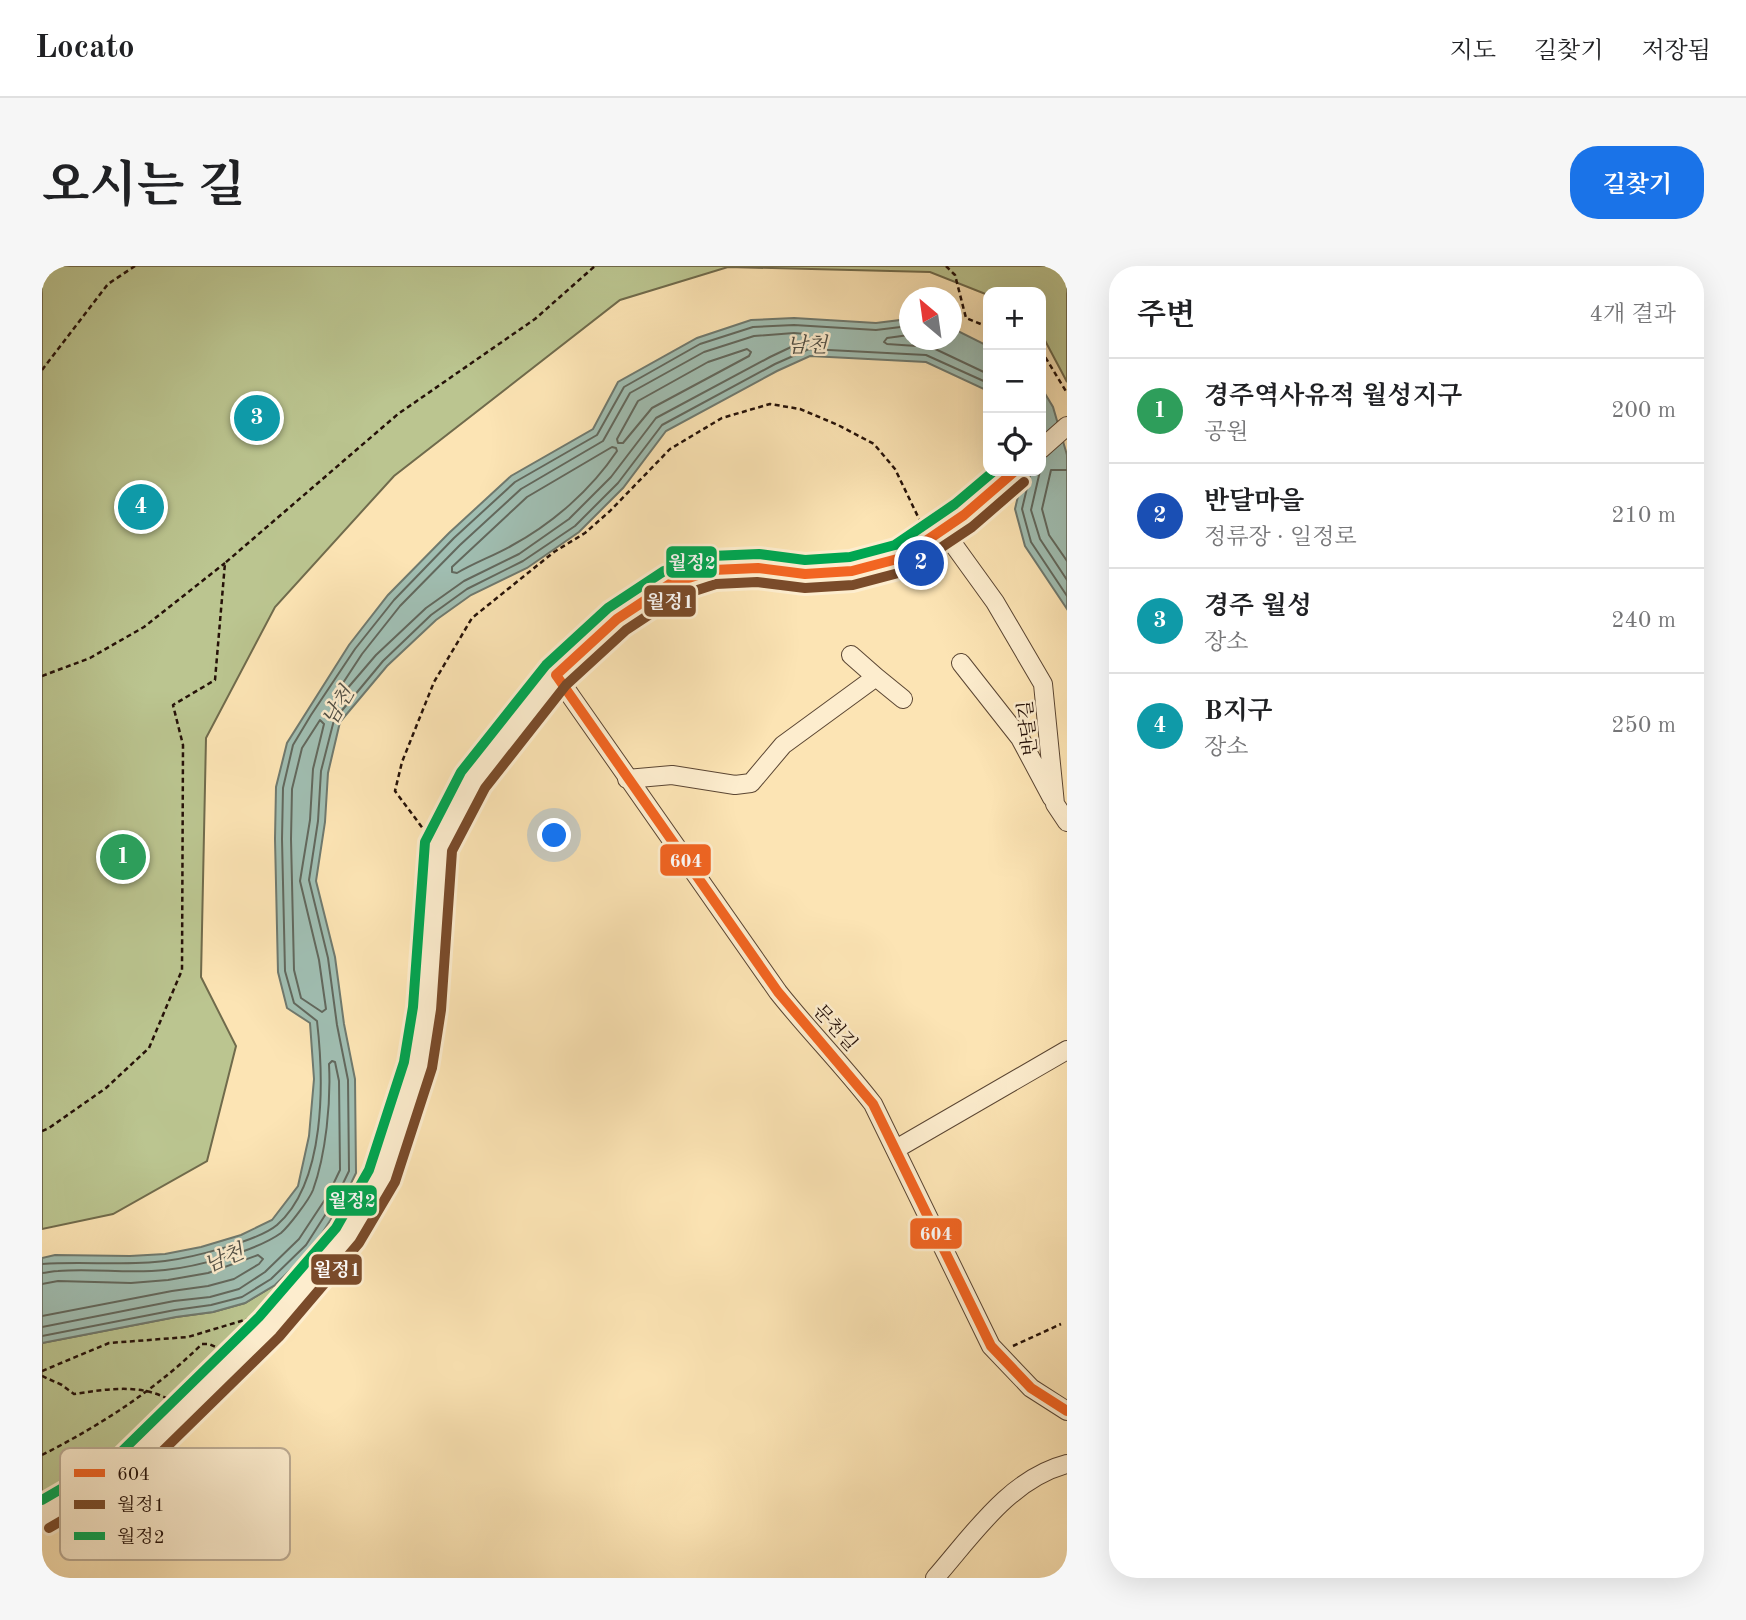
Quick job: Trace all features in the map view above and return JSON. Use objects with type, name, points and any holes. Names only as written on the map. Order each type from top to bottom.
[{"type":"street","points":[[1046,445],[1067,426]]},
{"type":"street","points":[[145,1448],[269,1327],[348,1236],[382,1176],[418,1065],[427,1009],[438,847],[473,780],[556,675],[617,619],[670,584],[713,570],[758,568],[805,574],[852,571],[901,558],[964,515],[1010,476]]},
{"type":"street","name":"반달길","points":[[935,535],[995,602],[1043,684],[1055,804],[1067,821]]},
{"type":"street","points":[[851,655],[903,699]]},
{"type":"street","points":[[961,663],[1020,738],[1055,804]]},
{"type":"street","name":"문천길","points":[[556,675],[778,992],[873,1104],[991,1346],[1031,1388],[1067,1411]]},
{"type":"street","points":[[627,779],[672,775],[735,785],[751,783],[783,746],[876,677]]},
{"type":"street","points":[[896,1149],[1067,1050]]},
{"type":"street","points":[[934,1578],[1003,1501],[1037,1476],[1067,1464]]},
{"type":"street","points":[[42,1516],[60,1506]]},
{"type":"path","points":[[42,370],[108,284],[135,266]]},
{"type":"path","points":[[42,676],[90,658],[144,627],[225,563],[398,414],[535,319],[595,266]]},
{"type":"path","points":[[946,266],[955,275],[966,318],[983,325]]},
{"type":"path","points":[[1046,358],[1067,393]]},
{"type":"path","points":[[438,847],[395,791],[402,762],[434,682],[472,618],[610,511],[670,449],[722,418],[771,404],[800,409],[874,444],[895,469],[935,535]]},
{"type":"path","points":[[42,1130],[49,1128],[106,1088],[149,1048],[182,970],[183,745],[173,705],[215,680],[225,563]]},
{"type":"path","points":[[42,1370],[109,1343],[188,1337],[253,1317]]},
{"type":"path","points":[[998,1353],[1060,1324]]},
{"type":"path","points":[[42,1455],[91,1430],[148,1391],[172,1373],[202,1344],[222,1350]]},
{"type":"path","points":[[42,1376],[74,1394],[131,1388],[157,1392],[175,1402]]},
{"type":"green space","points":[[42,266],[1067,266],[1067,382],[1046,342],[1046,287],[983,287],[983,293],[930,272],[728,267],[620,300],[394,476],[275,607],[206,738],[201,977],[236,1046],[207,1161],[113,1214],[42,1229]]},
{"type":"green space","points":[[275,1285],[288,1305],[145,1448],[60,1448],[60,1506],[42,1516],[42,1343],[213,1312],[245,1303]]},
{"type":"water","name":"남천","points":[[794,318],[876,323],[899,320],[899,350],[962,350],[962,333],[983,344],[983,389],[926,362],[810,356],[777,371],[666,431],[623,488],[579,532],[527,568],[471,595],[436,620],[387,666],[340,722],[328,773],[325,822],[316,881],[335,957],[355,1079],[356,1173],[342,1202],[312,1249],[275,1285],[245,1303],[213,1312],[42,1343],[42,1258],[55,1255],[165,1254],[201,1247],[241,1235],[272,1220],[298,1186],[309,1136],[314,1079],[310,1023],[287,1008],[278,972],[276,787],[287,743],[349,645],[388,595],[449,533],[511,476],[593,429],[618,382],[697,338],[751,320]]},
{"type":"water","points":[[1046,395],[1053,407],[1067,455],[1067,609],[1025,546],[1015,509],[1023,476],[1046,476]]},
{"type":"transit line","name":"월정2","points":[[125,1448],[259,1317],[336,1228],[369,1170],[404,1062],[413,1007],[425,842],[461,772],[546,665],[608,608],[664,571],[711,556],[759,554],[805,560],[850,557],[895,545],[955,504],[988,476]]},
{"type":"transit line","name":"604","points":[[556,675],[617,619],[670,584],[713,570],[758,568],[805,574],[852,571],[901,558],[964,515],[1009,476]]},
{"type":"transit line","name":"월정1","points":[[166,1448],[279,1337],[359,1243],[395,1182],[432,1068],[441,1010],[452,851],[485,788],[566,685],[626,630],[676,597],[716,584],[757,582],[805,588],[853,585],[906,571],[972,527],[1024,482]]},
{"type":"transit line","name":"604","points":[[556,675],[778,992],[873,1104],[991,1346],[1031,1388],[1067,1411]]},
{"type":"transit line","name":"월정2","points":[[42,1500],[60,1490]]},
{"type":"transit line","name":"월정1","points":[[49,1528],[60,1522]]},
{"type":"place","name":"경주 월성","points":[[257,418]]},
{"type":"place","name":"B지구","points":[[141,507]]},
{"type":"place","name":"반달마을","points":[[921,563]]},
{"type":"place","name":"경주역사유적 월성지구","points":[[123,857]]}]
